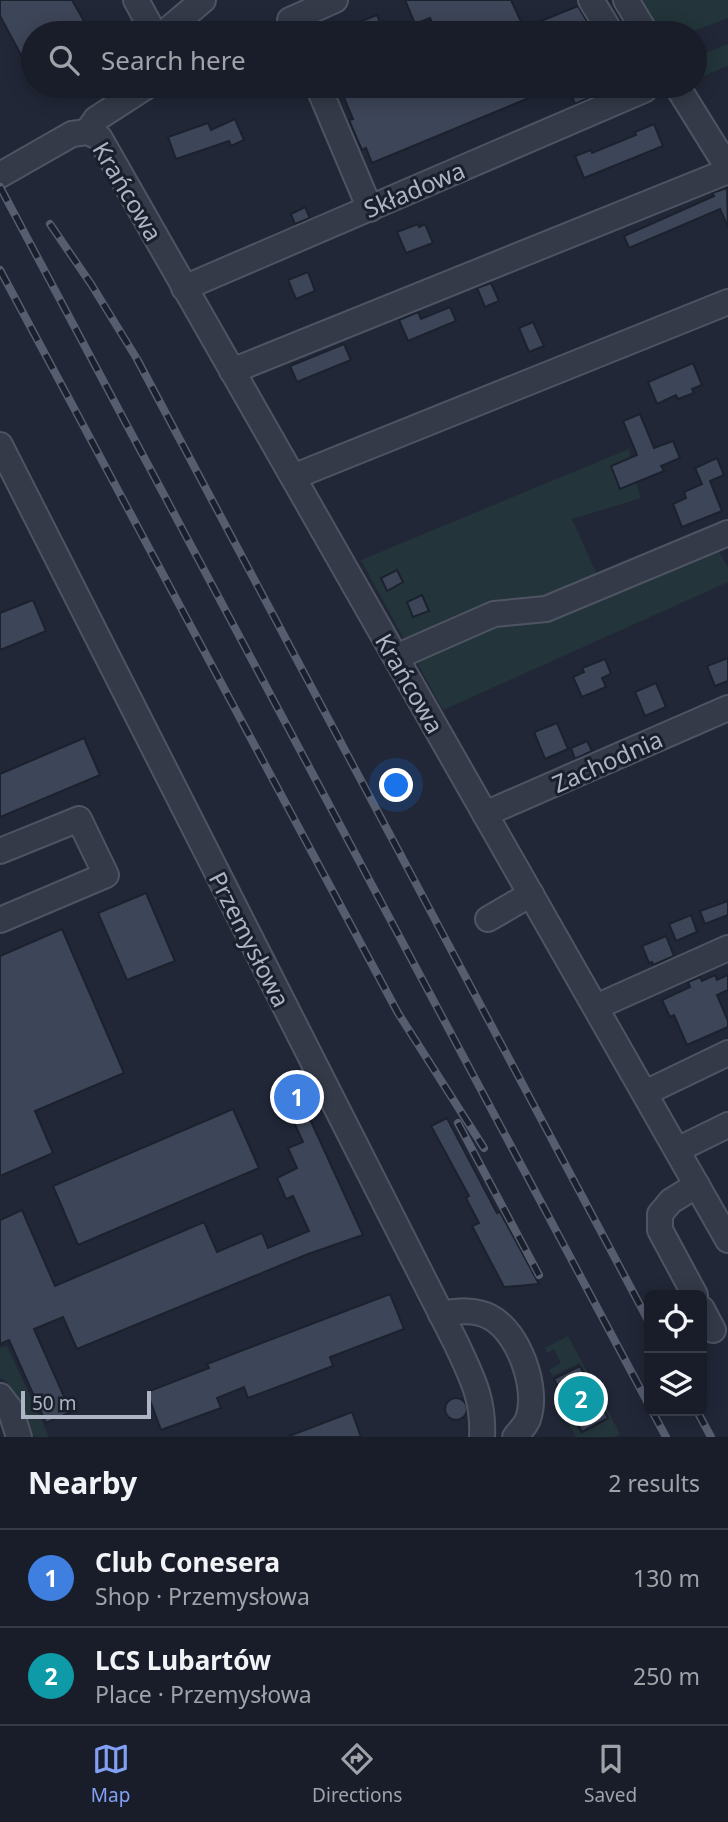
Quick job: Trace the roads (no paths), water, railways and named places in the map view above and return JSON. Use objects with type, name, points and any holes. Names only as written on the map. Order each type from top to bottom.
[{"type":"street","points":[[136,0],[147,21]]},
{"type":"street","points":[[178,21],[203,0]]},
{"type":"street","points":[[290,21],[335,0]]},
{"type":"street","points":[[591,0],[604,21]]},
{"type":"street","points":[[626,0],[639,21]]},
{"type":"street","points":[[0,175],[72,134],[87,132],[96,119],[127,98]]},
{"type":"street","points":[[322,98],[370,209]]},
{"type":"street","name":"Składowa","points":[[184,288],[620,98]]},
{"type":"street","points":[[232,371],[728,170],[684,98]]},
{"type":"street","name":"Krańcowa","points":[[87,132],[99,137],[728,1240]]},
{"type":"street","points":[[293,477],[728,302]]},
{"type":"street","name":"Przemysłowa","points":[[0,445],[6,473],[442,1314],[479,1393],[482,1437]]},
{"type":"street","points":[[396,657],[494,614],[546,609],[728,533]]},
{"type":"street","name":"Zachodnia","points":[[485,814],[728,708]]},
{"type":"street","points":[[0,851],[79,820],[106,875],[0,920]]},
{"type":"street","points":[[488,919],[531,894]]},
{"type":"street","points":[[596,1007],[728,948]]},
{"type":"street","points":[[645,1093],[728,1053]]},
{"type":"street","points":[[677,1150],[728,1125]]},
{"type":"street","points":[[692,1290],[660,1230],[660,1214],[671,1201],[697,1185]]},
{"type":"street","points":[[442,1314],[463,1310],[491,1317],[508,1333],[528,1368],[532,1384],[528,1420],[515,1437]]},
{"type":"street","points":[[0,1396],[10,1409],[19,1437]]},
{"type":"railway","points":[[0,187],[644,1396]]},
{"type":"railway","points":[[50,224],[137,359],[644,1313]]},
{"type":"railway","points":[[0,270],[398,1013],[484,1148]]},
{"type":"railway","points":[[458,1123],[539,1275]]},
{"type":"railway","points":[[655,1416],[666,1437]]},
{"type":"railway","points":[[700,1416],[711,1437]]},
{"type":"place","name":"Club Conesera","points":[[297,1097]]},
{"type":"place","name":"LCS Lubartów","points":[[581,1399]]}]
